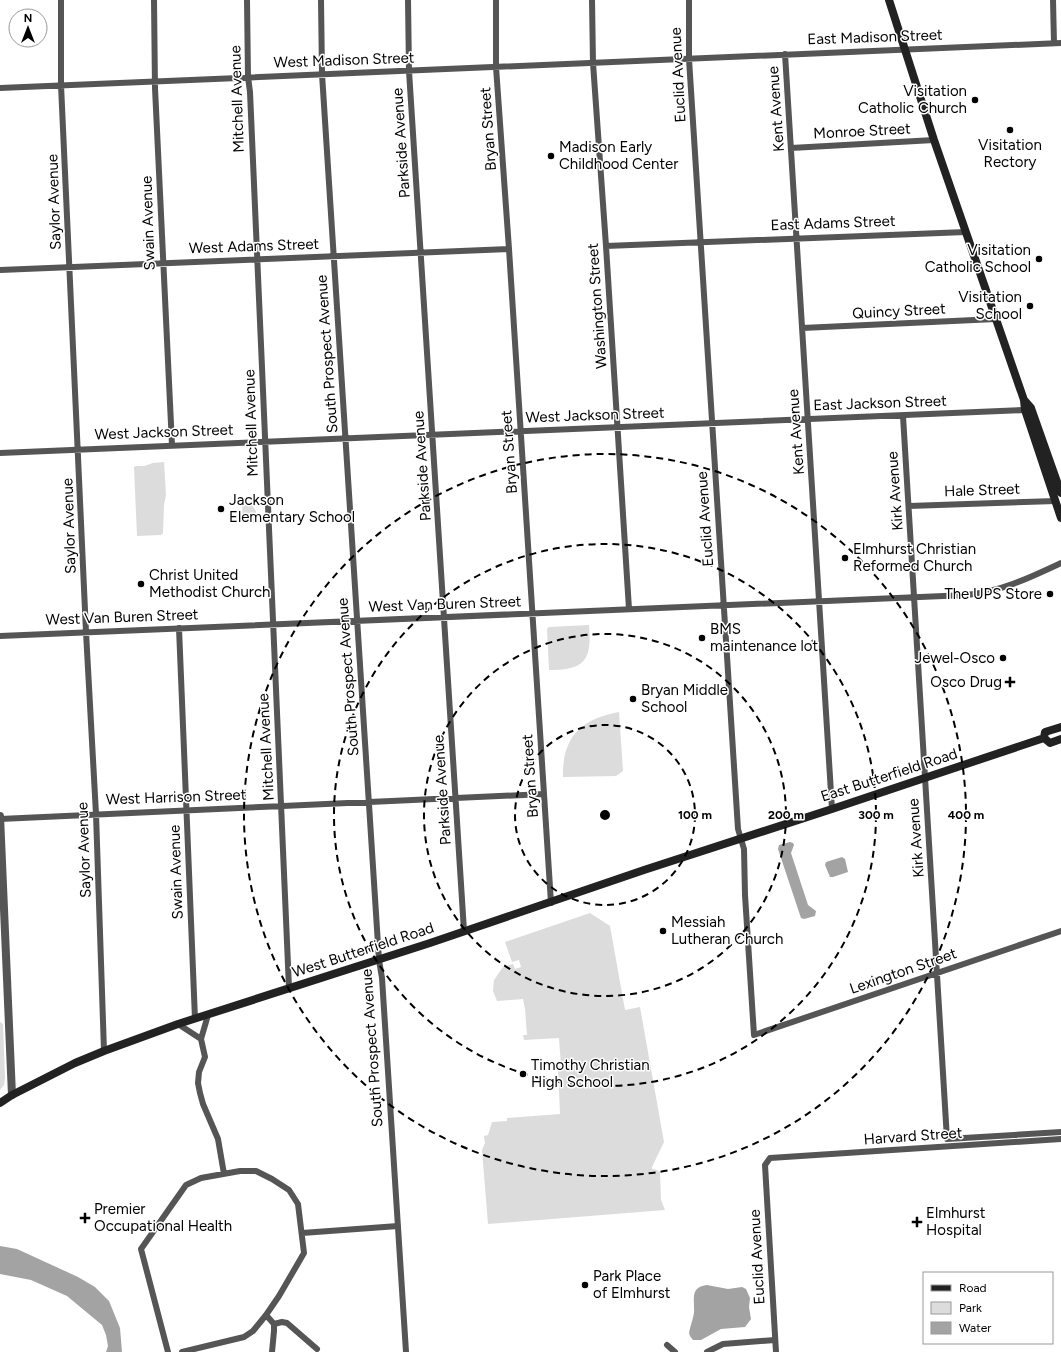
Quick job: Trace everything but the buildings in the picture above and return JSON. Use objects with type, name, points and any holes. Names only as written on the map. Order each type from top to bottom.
[{"type":"main road","points":[[889,0],[934,140],[1024,400],[1025,410],[1061,518]]},
{"type":"main road","points":[[1024,400],[1031,408],[1061,493]]},
{"type":"main road","name":"East Butterfield Road","points":[[1044,738],[1045,732],[1061,727]]},
{"type":"main road","name":"East Butterfield Road","points":[[742,838],[1044,738]]},
{"type":"main road","name":"East Butterfield Road","points":[[1044,738],[1050,743],[1061,739]]},
{"type":"main road","name":"West Butterfield Road","points":[[0,1103],[54,1073],[104,1051],[178,1024],[379,960],[742,838]]},
{"type":"street","name":"Saylor Avenue","points":[[61,0],[62,85],[86,632],[96,814],[104,1051]]},
{"type":"street","name":"Swain Avenue","points":[[154,0],[155,81],[172,445]]},
{"type":"street","name":"Mitchell Avenue","points":[[247,0],[248,77],[250,92],[289,988]]},
{"type":"street","name":"South Prospect Avenue","points":[[321,0],[322,74],[379,960],[382,978],[406,1352]]},
{"type":"street","name":"Parkside Avenue","points":[[408,0],[409,71],[464,931]]},
{"type":"street","name":"Bryan Street","points":[[496,0],[496,67],[510,249],[551,903]]},
{"type":"street","name":"Washington Street","points":[[592,0],[593,63],[629,610]]},
{"type":"street","name":"Euclid Avenue","points":[[689,0],[689,59],[738,829],[742,838],[744,849],[745,895],[754,1035]]},
{"type":"street","points":[[1053,0],[1054,43]]},
{"type":"street","name":"East Madison Street","points":[[689,59],[1061,43]]},
{"type":"street","name":"Kent Avenue","points":[[786,54],[832,809]]},
{"type":"street","name":"West Madison Street","points":[[0,88],[689,59]]},
{"type":"street","name":"Monroe Street","points":[[791,148],[934,140]]},
{"type":"street","name":"East Adams Street","points":[[701,241],[966,232]]},
{"type":"street","points":[[606,246],[701,241]]},
{"type":"street","name":"West Adams Street","points":[[0,270],[510,249]]},
{"type":"street","name":"Quincy Street","points":[[802,328],[996,319]]},
{"type":"street","name":"East Jackson Street","points":[[712,423],[1025,410]]},
{"type":"street","name":"Kirk Avenue","points":[[903,416],[948,1139]]},
{"type":"street","name":"West Jackson Street","points":[[0,453],[712,423]]},
{"type":"street","name":"Hale Street","points":[[909,506],[1056,500]]},
{"type":"street","name":"West Van Buren Street","points":[[0,636],[967,595],[996,590],[1012,585],[1061,563]]},
{"type":"street","name":"Swain Avenue","points":[[179,628],[195,1019]]},
{"type":"street","name":"West Harrison Street","points":[[0,817],[456,800],[544,794]]},
{"type":"street","points":[[0,817],[12,1095]]},
{"type":"street","name":"Lexington Street","points":[[754,1035],[1061,931]]},
{"type":"street","points":[[208,1015],[201,1039],[205,1057],[199,1072],[198,1083],[203,1104],[218,1139],[224,1174]]},
{"type":"street","points":[[178,1024],[201,1039]]},
{"type":"street","name":"Harvard Street","points":[[948,1139],[1061,1132]]},
{"type":"street","name":"Harvard Street","points":[[767,1161],[770,1158],[775,1157],[1061,1139]]},
{"type":"street","name":"Euclid Avenue","points":[[767,1161],[765,1165],[776,1352]]},
{"type":"street","points":[[168,1352],[141,1249],[186,1185],[201,1178],[240,1171],[256,1171],[272,1179],[288,1190],[298,1204],[304,1253],[279,1296],[253,1331],[244,1337],[196,1350],[182,1352]]},
{"type":"street","points":[[302,1233],[398,1226]]},
{"type":"street","points":[[266,1315],[274,1324],[272,1352]]},
{"type":"street","points":[[274,1324],[282,1322],[287,1323],[318,1349]]},
{"type":"street","points":[[707,1352],[723,1344],[775,1340]]},
{"type":"street","points":[[667,1345],[675,1352]]},
{"type":"green space","points":[[164,462],[166,495],[164,505],[163,533],[161,535],[137,536],[134,467]]},
{"type":"green space","points":[[242,504],[251,504],[256,511],[256,523],[243,523]]},
{"type":"green space","points":[[589,625],[589,647],[584,661],[571,668],[549,670],[547,629],[549,627]]},
{"type":"green space","points":[[619,712],[623,771],[616,776],[563,777],[566,751],[576,732],[594,719]]},
{"type":"green space","points":[[590,913],[610,926],[625,1010],[640,1007],[664,1142],[652,1169],[660,1172],[661,1200],[665,1210],[488,1224],[482,1150],[485,1143],[484,1136],[488,1135],[492,1122],[507,1121],[507,1118],[560,1114],[558,1067],[561,1066],[559,1038],[524,1040],[523,1035],[527,1035],[523,999],[497,1001],[493,991],[494,980],[503,967],[513,964],[515,969],[521,967],[519,960],[512,962],[505,942]]},
{"type":"green space","points":[[0,1022],[3,1024],[5,1078],[4,1085],[0,1090]]},
{"type":"water","points":[[790,842],[794,845],[791,853],[808,905],[816,911],[815,916],[804,919],[801,918],[778,849],[779,845]]},
{"type":"water","points":[[842,857],[845,859],[848,872],[830,877],[825,865],[826,862]]},
{"type":"water","points":[[0,1246],[17,1249],[78,1277],[95,1287],[109,1301],[120,1328],[122,1352],[106,1352],[108,1346],[102,1325],[67,1296],[31,1280],[0,1274]]},
{"type":"water","points":[[707,1285],[728,1289],[742,1287],[746,1289],[750,1298],[749,1307],[751,1319],[745,1327],[721,1329],[701,1340],[693,1340],[689,1333],[694,1313],[694,1295],[701,1286]]},
{"type":"place","name":"Visitation Catholic Church","points":[[975,100]]},
{"type":"place","name":"Visitation Rectory","points":[[1010,130]]},
{"type":"place","name":"Madison Early Childhood Center","points":[[551,156]]},
{"type":"place","name":"Visitation Catholic School","points":[[1039,259]]},
{"type":"place","name":"Visitation School","points":[[1030,306]]},
{"type":"place","name":"Jackson Elementary School","points":[[221,509]]},
{"type":"place","name":"Elmhurst Christian Reformed Church","points":[[845,558]]},
{"type":"place","name":"Christ United Methodist Church","points":[[141,584]]},
{"type":"place","name":"The UPS Store","points":[[1050,594]]},
{"type":"place","name":"BMS maintenance lot","points":[[702,638]]},
{"type":"place","name":"Jewel-Osco","points":[[1003,658]]},
{"type":"place","name":"Osco Drug","points":[[1010,682]]},
{"type":"place","name":"Bryan Middle School","points":[[633,699]]},
{"type":"place","name":"Messiah Lutheran Church","points":[[663,931]]},
{"type":"place","name":"Timothy Christian High School","points":[[523,1074]]},
{"type":"place","name":"Premier Occupational Health","points":[[85,1218]]},
{"type":"place","name":"Elmhurst Hospital","points":[[917,1222]]},
{"type":"place","name":"Park Place of Elmhurst","points":[[585,1285]]}]
